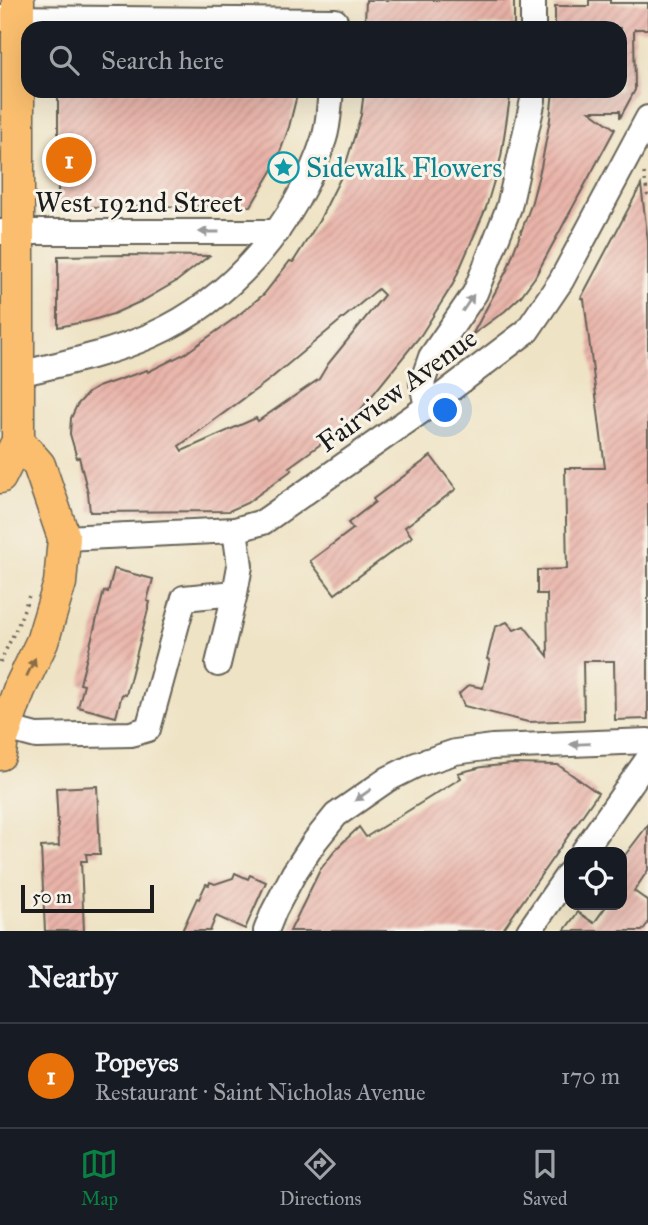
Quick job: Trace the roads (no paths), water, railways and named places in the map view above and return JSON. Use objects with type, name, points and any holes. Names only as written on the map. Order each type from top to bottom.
[{"type":"main road","points":[[0,477],[9,441],[19,374],[9,232],[12,12]]},
{"type":"main road","points":[[3,741],[19,690],[42,642],[60,583],[64,538],[39,465],[9,441]]},
{"type":"street","points":[[533,0],[533,21]]},
{"type":"street","points":[[12,12],[334,16]]},
{"type":"street","points":[[19,374],[111,351],[155,334],[216,295],[247,267],[277,232],[295,203],[325,136],[330,98]]},
{"type":"street","points":[[427,407],[422,383],[431,357],[475,293],[509,207],[533,98]]},
{"type":"street","name":"Fairview Avenue","points":[[64,538],[235,530],[263,522],[427,407],[527,331],[561,281],[648,118]]},
{"type":"street","name":"West 192nd Street","points":[[9,232],[277,232]]},
{"type":"street","points":[[218,664],[240,566],[235,530]]},
{"type":"street","points":[[3,741],[36,736],[131,734],[148,729],[184,598],[235,593]]},
{"type":"street","points":[[267,931],[294,873],[336,815],[388,779],[416,765],[455,752],[492,747],[648,741]]},
{"type":"street","points":[[586,847],[648,759]]},
{"type":"street","points":[[529,931],[564,880]]},
{"type":"place","name":"Popeyes","points":[[69,160]]},
{"type":"place","name":"Sidewalk Flowers","points":[[283,167]]}]
